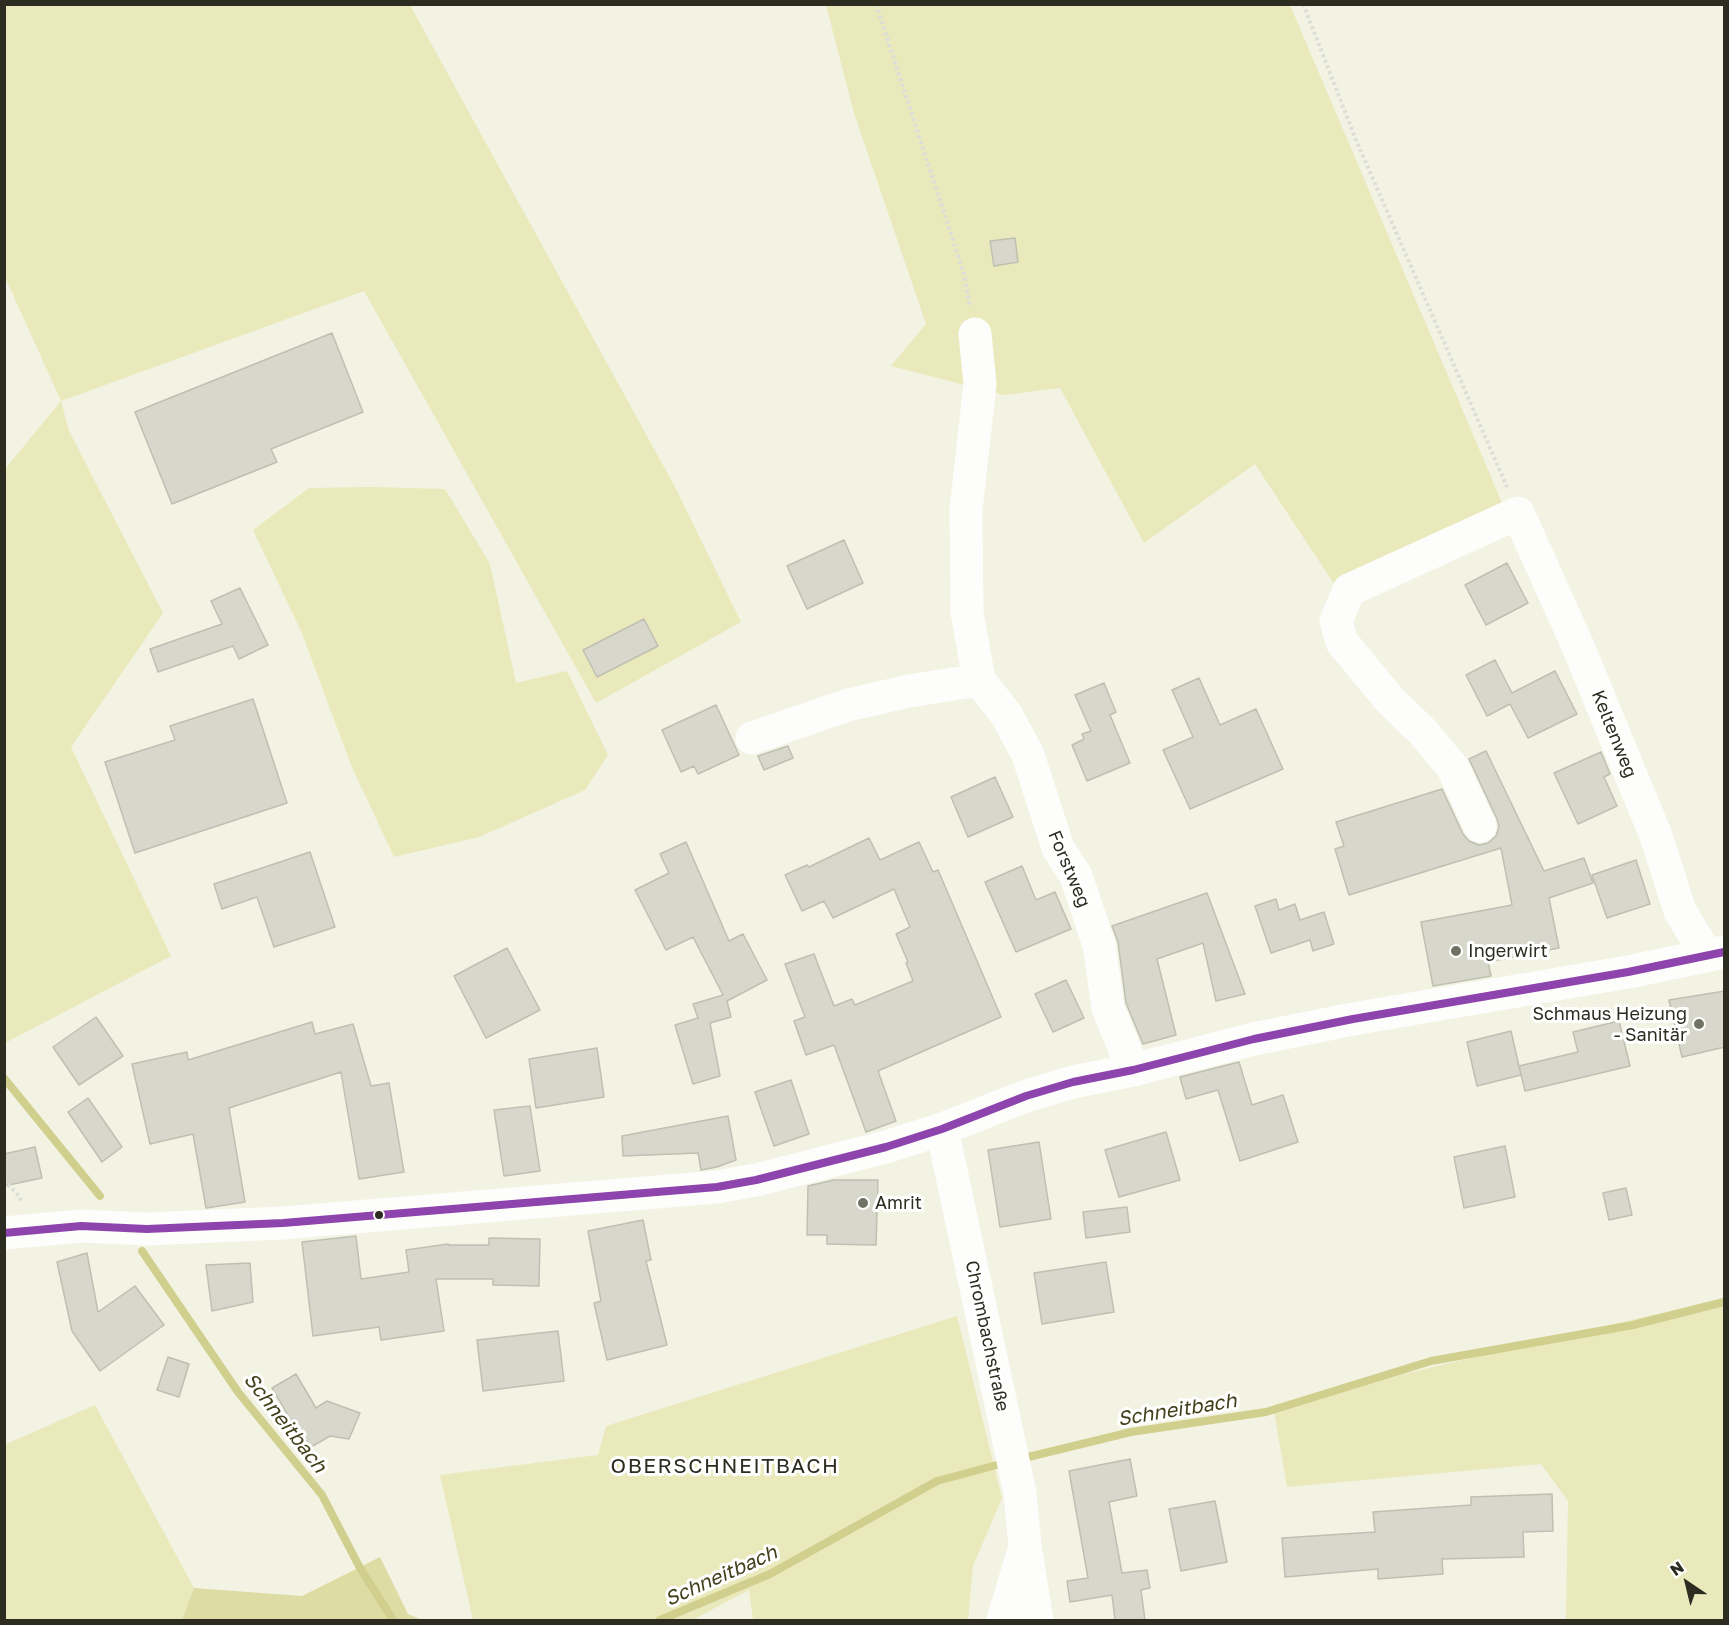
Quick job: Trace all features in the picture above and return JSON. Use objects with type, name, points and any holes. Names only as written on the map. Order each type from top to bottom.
[{"type":"street","name":"Forstweg","points":[[975,334],[980,384],[966,509],[967,612],[979,680],[1006,714],[1028,755],[1058,848],[1076,876],[1098,945],[1108,1008],[1133,1070]]},
{"type":"street","points":[[1480,826],[1453,768],[1423,732],[1389,699],[1342,642],[1336,621],[1349,590],[1518,513]]},
{"type":"street","name":"Keltenweg","points":[[1518,513],[1577,644],[1656,836],[1680,911],[1716,954]]},
{"type":"street","points":[[752,738],[848,705],[909,691],[979,680]]},
{"type":"street","points":[[4,1233],[81,1226],[147,1228],[283,1223],[717,1187],[756,1180],[886,1147],[942,1129],[1026,1096],[1073,1082],[1353,1019],[1616,974],[1716,954]]},
{"type":"street","name":"Chrombachstraße","points":[[942,1129],[1020,1493],[1025,1545],[1037,1620]]},
{"type":"street","name":"Chrombachstraße","points":[[1003,1620],[1025,1545]]},
{"type":"path","points":[[876,4],[964,274],[975,334]]},
{"type":"path","points":[[1303,4],[1356,140],[1518,513]]},
{"type":"green space","points":[[5,5],[410,5],[675,487],[741,622],[596,703],[364,291],[61,401],[5,277]]},
{"type":"green space","points":[[826,5],[1290,5],[1506,512],[1338,590],[1255,464],[1144,543],[1060,388],[1004,395],[891,366],[926,324],[854,113]]},
{"type":"green space","points":[[61,401],[69,431],[163,613],[71,747],[171,956],[5,1043],[5,469]]},
{"type":"green space","points":[[309,488],[445,489],[490,564],[516,683],[567,671],[608,755],[585,790],[479,837],[394,857],[351,765],[301,631],[253,530]]},
{"type":"green space","points":[[1724,1298],[1724,1620],[1566,1620],[1568,1501],[1541,1464],[1287,1487],[1273,1405]]},
{"type":"green space","points":[[957,1316],[1002,1498],[973,1566],[968,1620],[753,1620],[749,1590],[692,1620],[473,1620],[440,1475],[598,1455],[606,1426]]},
{"type":"green space","points":[[95,1405],[194,1588],[182,1620],[5,1620],[4,1445]]},
{"type":"green space","points":[[380,1557],[408,1614],[422,1620],[182,1620],[194,1588],[302,1596]]},
{"type":"building","points":[[1015,238],[1018,262],[994,266],[990,241]]},
{"type":"building","points":[[332,333],[363,412],[271,449],[277,462],[172,504],[135,412]]},
{"type":"building","points":[[844,540],[863,583],[807,609],[787,566]]},
{"type":"building","points":[[1507,563],[1528,603],[1486,625],[1465,585]]},
{"type":"building","points":[[240,588],[268,645],[239,659],[233,646],[158,672],[150,649],[222,624],[211,601]]},
{"type":"building","points":[[644,619],[658,646],[597,677],[583,650]]},
{"type":"building","points":[[1495,660],[1512,693],[1555,671],[1577,714],[1528,738],[1510,704],[1487,716],[1466,675]]},
{"type":"building","points":[[1199,678],[1220,725],[1256,709],[1283,769],[1190,809],[1163,750],[1193,737],[1172,690]]},
{"type":"building","points":[[1104,683],[1116,712],[1110,715],[1130,763],[1087,781],[1072,745],[1084,739],[1082,734],[1091,731],[1075,695]]},
{"type":"building","points":[[253,699],[287,803],[135,853],[105,762],[175,740],[170,726]]},
{"type":"building","points":[[716,705],[739,755],[698,774],[694,766],[681,772],[662,730]]},
{"type":"building","points":[[788,746],[793,758],[764,770],[758,756]]},
{"type":"building","points":[[1486,751],[1544,871],[1584,858],[1593,883],[1549,898],[1559,948],[1488,962],[1491,976],[1433,986],[1421,922],[1512,905],[1501,848],[1349,895],[1335,849],[1344,846],[1336,822],[1442,789],[1463,834],[1469,841],[1479,845],[1488,843],[1496,836],[1499,827],[1469,759]]},
{"type":"building","points":[[1601,752],[1610,774],[1604,777],[1617,806],[1578,824],[1554,773]]},
{"type":"building","points":[[995,777],[1013,817],[968,837],[951,797]]},
{"type":"building","points":[[869,838],[880,860],[919,842],[933,872],[938,870],[1001,1017],[878,1071],[896,1121],[866,1132],[834,1045],[806,1055],[794,1021],[805,1017],[785,964],[814,954],[834,1006],[852,999],[855,1005],[913,981],[896,934],[910,927],[894,889],[833,918],[824,901],[802,911],[785,875],[807,865],[809,867]]},
{"type":"building","points":[[686,842],[729,941],[743,934],[767,980],[727,1001],[731,1017],[710,1023],[720,1076],[693,1084],[675,1025],[698,1018],[693,1004],[723,995],[693,937],[666,950],[635,890],[669,873],[660,854]]},
{"type":"building","points":[[310,852],[335,927],[274,947],[257,897],[222,909],[214,884]]},
{"type":"building","points":[[1636,860],[1650,904],[1607,918],[1592,875]]},
{"type":"building","points":[[1022,866],[1036,900],[1055,892],[1071,929],[1016,952],[985,882]]},
{"type":"building","points":[[1207,893],[1245,994],[1216,1001],[1203,943],[1157,959],[1176,1035],[1143,1044],[1126,1003],[1118,942],[1112,926]]},
{"type":"building","points":[[1276,899],[1279,910],[1295,904],[1300,920],[1324,912],[1334,944],[1313,951],[1310,940],[1271,953],[1255,906]]},
{"type":"building","points":[[507,948],[540,1010],[486,1038],[454,976]]},
{"type":"building","points":[[1066,980],[1084,1018],[1053,1032],[1035,994]]},
{"type":"building","name":"Schmaus Heizung - Sanitär","points":[[1725,991],[1725,1047],[1682,1057],[1669,1000]]},
{"type":"building","points":[[96,1017],[123,1056],[79,1085],[53,1047]]},
{"type":"building","points":[[1619,1021],[1630,1066],[1525,1091],[1519,1066],[1578,1052],[1573,1032]]},
{"type":"building","points":[[312,1022],[315,1034],[353,1024],[371,1086],[389,1083],[404,1172],[359,1179],[341,1072],[229,1108],[245,1202],[206,1208],[193,1134],[150,1144],[132,1064],[187,1052],[188,1060]]},
{"type":"building","points":[[1511,1031],[1521,1075],[1477,1086],[1467,1042]]},
{"type":"building","points":[[597,1048],[604,1097],[536,1108],[529,1059]]},
{"type":"building","points":[[1239,1062],[1252,1105],[1283,1095],[1298,1142],[1240,1161],[1218,1090],[1186,1099],[1180,1077]]},
{"type":"building","points":[[791,1080],[809,1134],[774,1146],[755,1092]]},
{"type":"building","points":[[88,1098],[122,1147],[102,1162],[68,1112]]},
{"type":"building","points":[[530,1106],[540,1171],[504,1176],[494,1110]]},
{"type":"building","points":[[728,1116],[736,1160],[701,1170],[698,1153],[623,1156],[622,1136]]},
{"type":"building","points":[[1166,1132],[1180,1180],[1119,1197],[1105,1150]]},
{"type":"building","points":[[1039,1142],[1051,1219],[1000,1227],[988,1150]]},
{"type":"building","points":[[1505,1146],[1515,1197],[1464,1208],[1454,1157]]},
{"type":"building","points":[[35,1147],[42,1178],[4,1186],[4,1154]]},
{"type":"building","points":[[834,1180],[878,1180],[876,1245],[827,1244],[827,1235],[807,1235],[808,1186]]},
{"type":"building","points":[[1626,1188],[1632,1215],[1609,1220],[1603,1193]]},
{"type":"building","points":[[1127,1207],[1130,1232],[1086,1238],[1083,1212]]},
{"type":"building","points":[[643,1220],[651,1260],[646,1261],[667,1345],[607,1360],[594,1303],[601,1301],[588,1231]]},
{"type":"building","points":[[356,1236],[361,1279],[409,1272],[406,1250],[448,1244],[489,1245],[489,1238],[540,1239],[539,1286],[493,1285],[493,1279],[436,1279],[444,1331],[381,1340],[379,1327],[313,1336],[302,1242]]},
{"type":"building","points":[[87,1253],[98,1312],[135,1286],[164,1325],[100,1371],[72,1331],[57,1262]]},
{"type":"building","points":[[1106,1262],[1114,1312],[1042,1324],[1034,1273]]},
{"type":"building","points":[[250,1263],[253,1302],[212,1311],[206,1265]]},
{"type":"building","points":[[558,1331],[564,1381],[483,1391],[477,1340]]},
{"type":"building","points":[[168,1357],[189,1364],[179,1397],[157,1390]]},
{"type":"building","points":[[296,1374],[316,1408],[327,1401],[360,1413],[349,1439],[330,1436],[311,1447],[289,1417],[272,1388]]},
{"type":"building","points":[[1130,1459],[1137,1496],[1109,1502],[1122,1573],[1147,1570],[1150,1588],[1141,1590],[1145,1620],[1115,1620],[1112,1595],[1070,1602],[1067,1581],[1088,1578],[1069,1471]]},
{"type":"building","points":[[1552,1494],[1553,1531],[1523,1532],[1524,1557],[1442,1559],[1443,1574],[1378,1579],[1378,1569],[1285,1577],[1282,1538],[1375,1532],[1373,1512],[1471,1505],[1471,1497]]},
{"type":"building","points":[[1215,1501],[1227,1562],[1181,1571],[1169,1509]]},
{"type":"waterway","name":"Schneitbach","points":[[4,1078],[100,1196]]},
{"type":"waterway","name":"Schneitbach","points":[[142,1251],[238,1392],[322,1495],[360,1568],[393,1620]]},
{"type":"waterway","name":"Schneitbach","points":[[1020,1459],[1131,1432],[1266,1412],[1431,1361],[1633,1325],[1724,1302]]},
{"type":"waterway","name":"Schneitbach","points":[[660,1620],[770,1574],[937,1481],[1008,1462]]},
{"type":"transit line","points":[[4,1233],[81,1226],[147,1229],[283,1223],[717,1187],[756,1180],[886,1147],[942,1129],[1026,1096],[1073,1082],[1133,1070],[1254,1039],[1353,1019],[1628,972],[1724,952]]},
{"type":"place","name":"Ingerwirt","points":[[1456,951]]},
{"type":"place","name":"Schmaus Heizung - Sanitär","points":[[1699,1024]]},
{"type":"place","name":"Amrit","points":[[863,1203]]},
{"type":"district","name":"OBERSCHNEITBACH","points":[[725,1466]]}]
